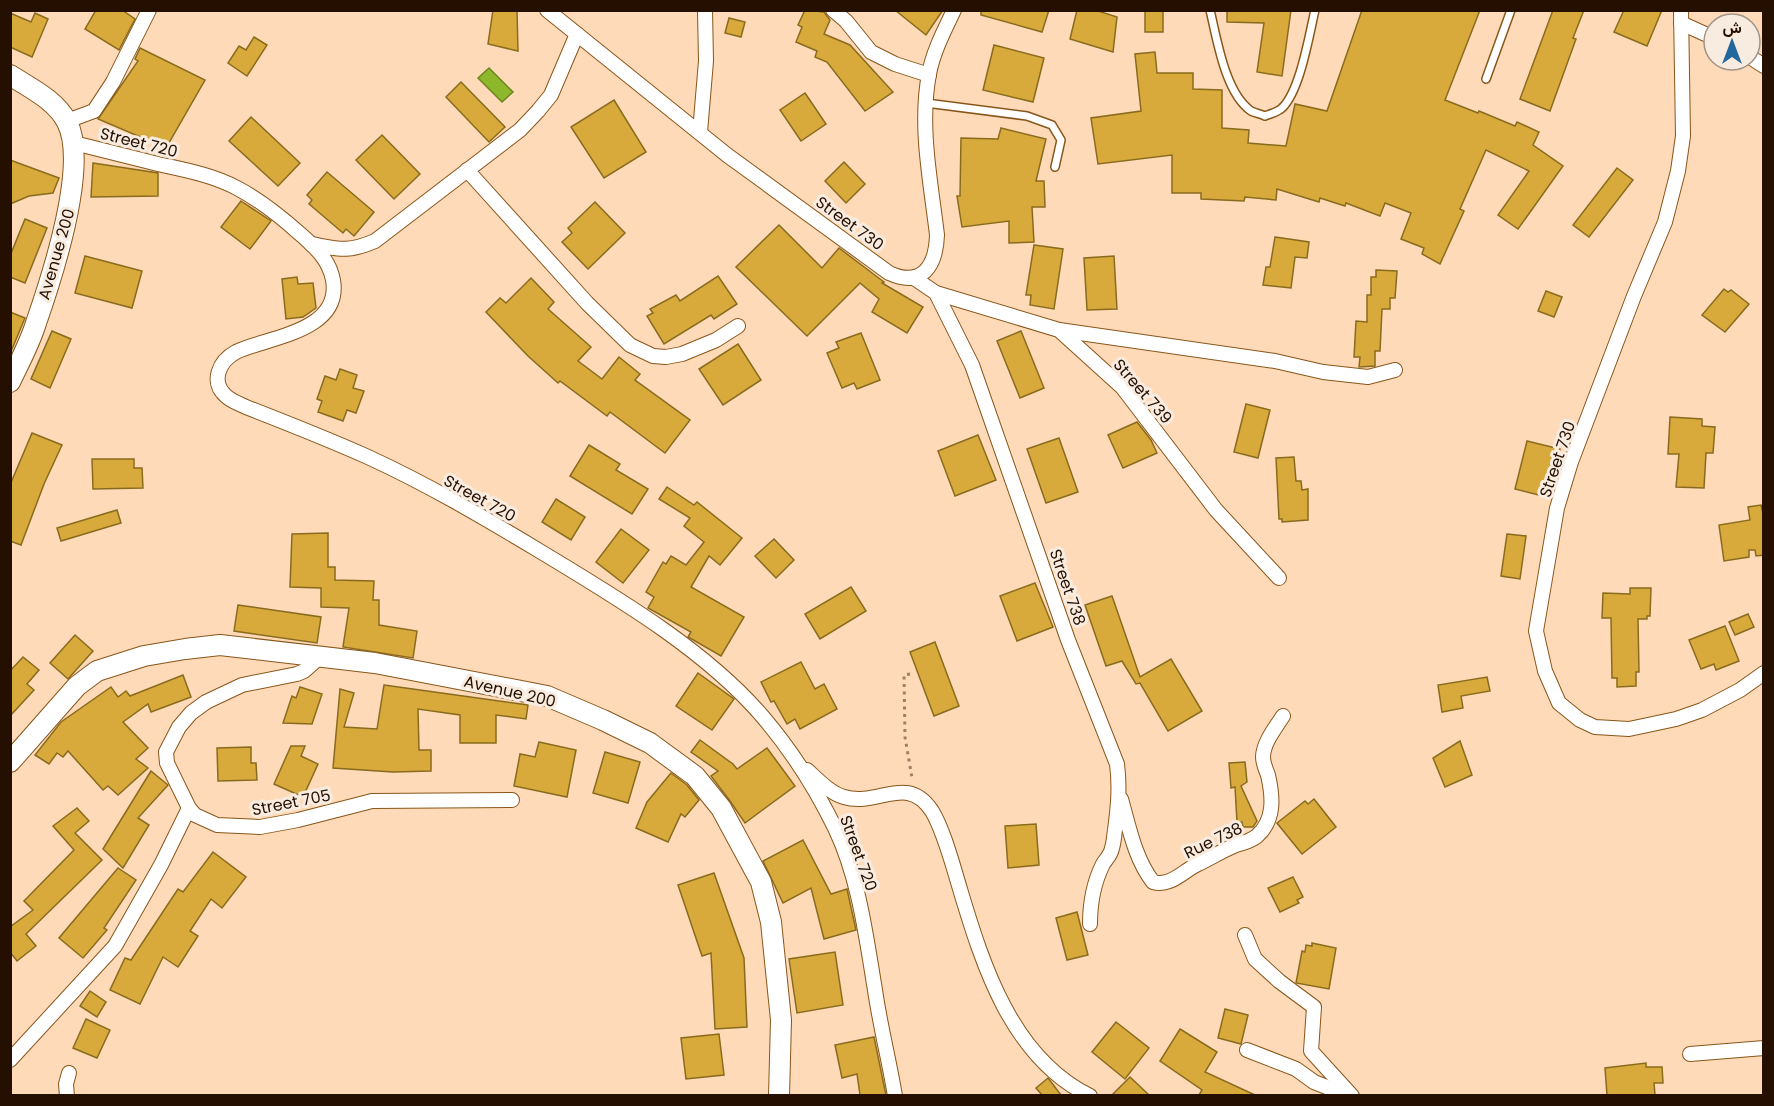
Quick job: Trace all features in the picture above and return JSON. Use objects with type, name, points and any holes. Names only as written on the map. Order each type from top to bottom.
[{"type":"main road","points":[[10,75],[50,101],[67,121]]},
{"type":"main road","name":"Avenue 200","points":[[10,382],[36,324],[72,195],[74,143],[67,121]]},
{"type":"main road","name":"Avenue 200","points":[[10,762],[77,686],[97,671],[144,656],[185,649],[220,645],[375,663],[547,696],[650,743],[695,776],[721,808],[761,882],[771,922],[781,1020],[779,1095]]},
{"type":"street","points":[[67,121],[94,111],[113,82],[150,10]]},
{"type":"street","name":"Street 730","points":[[547,10],[727,154],[889,273],[902,279],[914,278]]},
{"type":"street","points":[[700,132],[706,61],[705,10]]},
{"type":"street","points":[[833,10],[846,21],[871,52],[895,64],[929,75]]},
{"type":"street","points":[[914,278],[924,272],[936,250],[937,235],[927,150],[926,103],[929,75],[938,44],[954,10]]},
{"type":"street","points":[[1681,17],[1702,30]]},
{"type":"street","name":"Street 730","points":[[1681,17],[1683,136],[1678,171],[1665,222],[1634,296],[1571,462],[1557,508],[1536,631],[1545,671],[1559,703],[1580,720],[1595,727],[1629,729],[1693,713],[1740,690],[1764,673]]},
{"type":"street","points":[[311,244],[357,249],[375,241],[520,130],[551,95],[577,34]]},
{"type":"street","name":"Street 720","points":[[74,143],[195,172],[235,187],[279,216],[325,258],[332,272],[334,286],[331,302],[323,314],[311,324],[237,352],[225,360],[217,379],[219,388],[226,397],[369,458],[468,508],[592,582],[650,620],[733,686],[762,716],[786,746],[836,829],[855,884],[867,936],[875,993],[895,1095]]},
{"type":"street","points":[[467,170],[587,303],[630,345],[652,356],[666,357],[682,354],[716,340],[738,326]]},
{"type":"street","name":"Street 738","points":[[914,278],[936,293],[972,364],[1068,640],[1117,764],[1119,792],[1112,850],[1104,862],[1092,899],[1090,924]]},
{"type":"street","name":"Street 739","points":[[936,293],[1059,330],[1122,387],[1216,510],[1279,579]]},
{"type":"street","points":[[1059,330],[1275,361],[1323,372],[1356,376],[1368,377],[1395,370]]},
{"type":"street","points":[[10,1060],[115,946],[160,865],[189,808],[167,763],[166,752],[172,738],[191,713],[206,702],[242,685],[304,671],[321,656]]},
{"type":"street","name":"Rue 738","points":[[1119,792],[1132,837],[1148,875],[1153,882],[1160,884],[1169,882],[1192,867],[1247,842],[1263,829],[1272,812],[1271,790],[1263,757],[1271,734],[1283,716]]},
{"type":"street","points":[[786,746],[824,786],[842,797],[870,800],[897,792],[908,792],[916,795],[932,812],[949,855],[986,969],[1008,1014],[1041,1060],[1054,1073],[1071,1086],[1090,1095]]},
{"type":"street","name":"Street 705","points":[[189,808],[195,815],[217,825],[260,827],[372,801],[512,800]]},
{"type":"street","points":[[1245,935],[1255,959],[1314,1007],[1311,1051],[1350,1095]]},
{"type":"street","points":[[1690,1054],[1764,1048]]},
{"type":"street","points":[[1247,1050],[1296,1069],[1314,1082],[1350,1095]]},
{"type":"street","points":[[67,1095],[66,1084],[69,1073]]},
{"type":"lane","points":[[1210,10],[1222,64],[1236,93],[1251,110],[1265,116],[1281,110],[1292,93],[1303,63],[1315,10]]},
{"type":"lane","points":[[1486,79],[1511,10]]},
{"type":"lane","points":[[926,103],[1028,116],[1052,125],[1061,140],[1055,167]]},
{"type":"path","points":[[910,674],[904,675],[904,737],[916,795]]},
{"type":"shaded area","points":[[489,68],[513,92],[502,102],[478,78]]},
{"type":"building","points":[[96,10],[122,10],[135,19],[119,50],[85,29]]},
{"type":"building","points":[[493,10],[517,10],[518,51],[488,44]]},
{"type":"building","points":[[805,10],[824,12],[830,20],[824,34],[850,45],[893,92],[865,111],[827,62],[815,57],[817,51],[796,42],[802,27],[798,25]]},
{"type":"building","points":[[895,10],[943,10],[926,35]]},
{"type":"building","points":[[981,10],[1049,10],[1042,32],[981,15]]},
{"type":"building","points":[[1077,10],[1095,10],[1117,17],[1113,52],[1070,39]]},
{"type":"building","points":[[1145,10],[1163,10],[1163,32],[1145,32]]},
{"type":"building","points":[[1227,10],[1291,10],[1282,76],[1257,72],[1264,23],[1227,22]]},
{"type":"building","points":[[1362,10],[1480,10],[1445,100],[1515,126],[1517,122],[1539,132],[1533,145],[1563,166],[1518,229],[1498,215],[1529,171],[1486,150],[1460,209],[1464,211],[1440,264],[1422,254],[1424,248],[1401,239],[1411,213],[1385,203],[1380,216],[1346,203],[1345,206],[1320,198],[1319,202],[1277,189],[1276,200],[1245,197],[1244,201],[1201,199],[1201,193],[1172,193],[1172,155],[1098,164],[1091,118],[1141,111],[1135,54],[1155,52],[1157,73],[1193,73],[1193,89],[1222,90],[1222,128],[1249,130],[1248,143],[1286,146],[1295,104],[1327,111]]},
{"type":"building","points":[[1553,10],[1584,10],[1550,111],[1520,99]]},
{"type":"building","points":[[1624,10],[1662,10],[1647,46],[1614,32]]},
{"type":"building","points":[[10,13],[31,22],[35,13],[48,19],[32,57],[10,47]]},
{"type":"building","points":[[729,18],[745,22],[741,37],[725,33]]},
{"type":"building","points":[[254,37],[267,45],[247,76],[228,63],[239,46],[246,50]]},
{"type":"building","points":[[994,45],[1044,58],[1033,102],[983,90]]},
{"type":"building","points":[[140,48],[205,80],[166,148],[98,119],[138,61],[135,59]]},
{"type":"building","points":[[461,82],[505,127],[489,142],[446,97]]},
{"type":"building","points":[[805,93],[826,124],[801,141],[780,110]]},
{"type":"building","points":[[614,100],[646,152],[604,178],[571,127]]},
{"type":"building","points":[[251,117],[300,163],[278,186],[229,141]]},
{"type":"building","points":[[1001,128],[1046,139],[1036,181],[1044,181],[1045,207],[1032,207],[1034,242],[1009,243],[1009,221],[962,227],[957,196],[960,196],[961,138],[998,139]]},
{"type":"building","points":[[382,135],[420,174],[394,199],[356,160]]},
{"type":"building","points":[[10,160],[59,178],[53,193],[29,196],[10,204]]},
{"type":"building","points":[[844,162],[865,184],[846,203],[825,181]]},
{"type":"building","points":[[93,163],[158,173],[158,196],[91,197]]},
{"type":"building","points":[[1617,168],[1633,180],[1589,237],[1573,225]]},
{"type":"building","points":[[327,172],[374,212],[354,236],[346,229],[343,233],[309,204],[312,200],[307,195]]},
{"type":"building","points":[[241,201],[271,221],[250,249],[221,227]]},
{"type":"building","points":[[595,202],[625,233],[588,269],[562,242],[572,233],[568,228]]},
{"type":"building","points":[[25,219],[47,228],[25,283],[10,277],[10,256]]},
{"type":"building","points":[[779,225],[822,268],[839,248],[884,282],[882,283],[923,307],[907,333],[872,312],[879,299],[860,283],[807,336],[736,267]]},
{"type":"building","points":[[1275,237],[1309,242],[1307,258],[1295,257],[1291,288],[1263,285],[1266,267],[1270,267]]},
{"type":"building","points":[[1034,245],[1063,249],[1054,309],[1030,305],[1031,295],[1026,295]]},
{"type":"building","points":[[85,256],[142,271],[132,308],[75,293]]},
{"type":"building","points":[[1114,256],[1117,309],[1087,310],[1084,258]]},
{"type":"building","points":[[1376,270],[1397,271],[1395,298],[1390,298],[1390,309],[1382,309],[1380,351],[1375,351],[1375,366],[1359,367],[1360,357],[1354,357],[1356,321],[1367,322],[1367,295],[1371,295],[1371,277],[1376,277]]},
{"type":"building","points":[[718,276],[737,304],[714,319],[711,315],[664,344],[647,316],[653,313],[650,309],[676,295],[680,301]]},
{"type":"building","points":[[297,277],[298,284],[313,283],[316,308],[303,317],[286,319],[282,279]]},
{"type":"building","points":[[531,278],[554,302],[548,309],[591,347],[578,361],[602,379],[619,357],[640,374],[635,380],[690,420],[665,453],[610,412],[607,416],[560,381],[558,383],[528,356],[486,312],[500,298],[506,303]]},
{"type":"building","points":[[1724,289],[1728,292],[1731,290],[1749,304],[1725,332],[1702,315]]},
{"type":"building","points":[[1546,291],[1562,297],[1554,317],[1538,311]]},
{"type":"building","points":[[10,312],[25,318],[10,354]]},
{"type":"building","points":[[52,331],[71,339],[50,388],[31,379]]},
{"type":"building","points":[[1021,331],[1044,388],[1020,398],[997,341]]},
{"type":"building","points":[[861,333],[880,380],[857,389],[854,383],[842,388],[827,353],[839,348],[836,342]]},
{"type":"building","points":[[738,344],[761,380],[723,405],[699,369]]},
{"type":"building","points":[[340,369],[357,375],[353,388],[364,391],[356,413],[347,410],[343,421],[318,412],[322,401],[317,399],[325,376],[336,380]]},
{"type":"building","points":[[1246,404],[1270,410],[1258,458],[1234,452]]},
{"type":"building","points":[[1670,417],[1702,419],[1702,426],[1715,427],[1713,453],[1706,453],[1704,488],[1676,487],[1679,454],[1668,454]]},
{"type":"building","points":[[1137,422],[1151,440],[1157,453],[1123,468],[1108,435]]},
{"type":"building","points":[[32,433],[62,445],[44,484],[21,545],[10,541],[10,485]]},
{"type":"building","points":[[978,435],[996,480],[955,496],[938,451]]},
{"type":"building","points":[[1059,438],[1078,492],[1046,503],[1027,449]]},
{"type":"building","points":[[1527,441],[1560,449],[1547,497],[1515,489]]},
{"type":"building","points":[[589,445],[620,464],[616,470],[648,489],[632,514],[570,476]]},
{"type":"building","points":[[1294,457],[1296,481],[1301,481],[1302,490],[1308,489],[1308,520],[1282,522],[1282,519],[1279,519],[1276,458]]},
{"type":"building","points":[[92,459],[134,459],[134,468],[142,468],[143,488],[93,489]]},
{"type":"building","points":[[667,487],[694,505],[697,502],[742,538],[720,565],[709,556],[691,587],[744,617],[721,656],[688,637],[691,632],[648,608],[654,597],[646,592],[663,562],[666,564],[671,556],[686,565],[704,542],[684,526],[690,518],[659,499]]},
{"type":"building","points":[[556,499],[585,517],[571,540],[542,522]]},
{"type":"building","points":[[1761,505],[1764,518],[1764,555],[1756,556],[1755,550],[1749,550],[1749,557],[1724,561],[1719,525],[1750,520],[1748,507]]},
{"type":"building","points":[[117,510],[121,523],[61,541],[57,528]]},
{"type":"building","points":[[621,529],[649,550],[623,583],[596,562]]},
{"type":"building","points":[[328,533],[328,567],[335,567],[335,580],[374,581],[373,600],[379,600],[379,625],[417,631],[413,658],[343,647],[349,608],[321,607],[321,588],[290,587],[292,534]]},
{"type":"building","points":[[1507,534],[1526,536],[1520,579],[1501,576]]},
{"type":"building","points":[[774,539],[794,560],[776,578],[755,556]]},
{"type":"building","points":[[1035,583],[1053,627],[1017,641],[1000,596]]},
{"type":"building","points":[[851,587],[866,611],[820,639],[805,614]]},
{"type":"building","points":[[1630,588],[1651,588],[1650,616],[1647,616],[1647,619],[1638,619],[1639,672],[1636,672],[1636,686],[1617,687],[1617,678],[1612,678],[1611,618],[1602,618],[1603,593],[1630,594]]},
{"type":"building","points":[[1112,596],[1140,677],[1171,659],[1202,711],[1168,731],[1140,683],[1136,684],[1122,661],[1106,666],[1085,605]]},
{"type":"building","points":[[238,605],[321,617],[317,643],[234,631]]},
{"type":"building","points":[[1748,614],[1754,627],[1735,635],[1729,622]]},
{"type":"building","points":[[1725,626],[1739,661],[1716,670],[1714,664],[1701,669],[1689,640]]},
{"type":"building","points":[[75,635],[93,651],[68,679],[50,663]]},
{"type":"building","points":[[935,642],[959,706],[934,716],[910,652]]},
{"type":"building","points":[[23,657],[39,670],[27,684],[34,690],[10,716],[10,671]]},
{"type":"building","points":[[801,662],[815,689],[824,684],[837,709],[800,729],[795,719],[787,724],[774,701],[771,702],[761,682]]},
{"type":"building","points":[[698,673],[734,699],[712,730],[676,706]]},
{"type":"building","points":[[183,675],[191,697],[151,712],[148,704],[123,722],[148,748],[136,759],[148,768],[118,795],[108,786],[103,790],[68,751],[63,757],[57,753],[49,764],[35,755],[61,722],[111,687],[118,697],[126,691],[130,696]]},
{"type":"building","points":[[1487,677],[1490,691],[1461,696],[1463,708],[1442,712],[1438,685]]},
{"type":"building","points":[[384,685],[528,705],[526,719],[496,715],[496,743],[460,743],[460,715],[418,709],[419,750],[431,750],[431,771],[393,772],[333,768],[340,689],[354,693],[344,727],[377,729]]},
{"type":"building","points":[[300,687],[322,694],[312,724],[283,723],[292,696],[296,698]]},
{"type":"building","points":[[700,740],[737,769],[767,748],[795,786],[745,823],[711,776],[718,771],[691,752]]},
{"type":"building","points":[[1460,741],[1472,775],[1445,787],[1433,758]]},
{"type":"building","points":[[539,742],[576,750],[567,797],[514,786],[520,754],[535,757]]},
{"type":"building","points":[[291,746],[305,746],[301,756],[318,764],[303,797],[274,784]]},
{"type":"building","points":[[251,747],[251,763],[256,763],[257,780],[218,781],[217,748]]},
{"type":"building","points":[[605,752],[640,762],[628,803],[593,793]]},
{"type":"building","points":[[1245,762],[1247,782],[1241,786],[1257,821],[1253,827],[1243,827],[1242,822],[1237,822],[1235,787],[1231,788],[1229,763]]},
{"type":"building","points":[[151,771],[168,785],[138,818],[149,825],[123,868],[103,849]]},
{"type":"building","points":[[671,773],[687,785],[699,800],[685,817],[681,814],[668,842],[636,828],[647,802]]},
{"type":"building","points":[[1314,799],[1336,827],[1302,854],[1277,823],[1305,801],[1308,804]]},
{"type":"building","points":[[77,808],[89,821],[75,833],[102,860],[26,934],[36,946],[17,961],[10,952],[10,927],[33,910],[24,901],[74,850],[53,826]]},
{"type":"building","points":[[1036,824],[1039,865],[1008,868],[1005,826]]},
{"type":"building","points":[[803,840],[831,894],[847,889],[856,930],[824,939],[811,888],[783,903],[763,861]]},
{"type":"building","points":[[213,852],[246,877],[222,908],[211,899],[190,931],[198,936],[178,967],[163,957],[140,1004],[110,990],[125,958],[131,960],[178,889],[183,892]]},
{"type":"building","points":[[118,868],[136,880],[104,928],[107,930],[83,958],[59,938]]},
{"type":"building","points":[[714,873],[744,958],[747,1027],[715,1029],[711,953],[702,956],[678,885]]},
{"type":"building","points":[[1293,877],[1303,897],[1297,900],[1299,903],[1280,912],[1268,888]]},
{"type":"building","points":[[1077,912],[1088,955],[1067,960],[1056,918]]},
{"type":"building","points":[[1312,943],[1336,948],[1329,989],[1296,983],[1302,951],[1305,952],[1306,945],[1312,946]]},
{"type":"building","points":[[835,952],[843,1005],[797,1013],[789,959]]},
{"type":"building","points":[[90,991],[106,1002],[97,1017],[80,1006]]},
{"type":"building","points":[[1225,1009],[1248,1015],[1241,1044],[1218,1038]]},
{"type":"building","points":[[86,1019],[110,1030],[97,1058],[73,1048]]},
{"type":"building","points":[[1116,1022],[1149,1048],[1125,1079],[1092,1052]]},
{"type":"building","points":[[1180,1029],[1217,1052],[1205,1072],[1255,1095],[1199,1095],[1202,1090],[1160,1061]]},
{"type":"building","points":[[719,1034],[724,1075],[686,1079],[681,1038]]},
{"type":"building","points":[[874,1037],[886,1095],[860,1095],[857,1074],[842,1078],[835,1045]]},
{"type":"building","points":[[1646,1063],[1646,1067],[1662,1067],[1663,1083],[1654,1083],[1655,1095],[1607,1095],[1605,1068]]},
{"type":"building","points":[[1130,1077],[1149,1095],[1112,1095]]},
{"type":"building","points":[[1048,1078],[1061,1095],[1042,1095],[1036,1088]]}]
